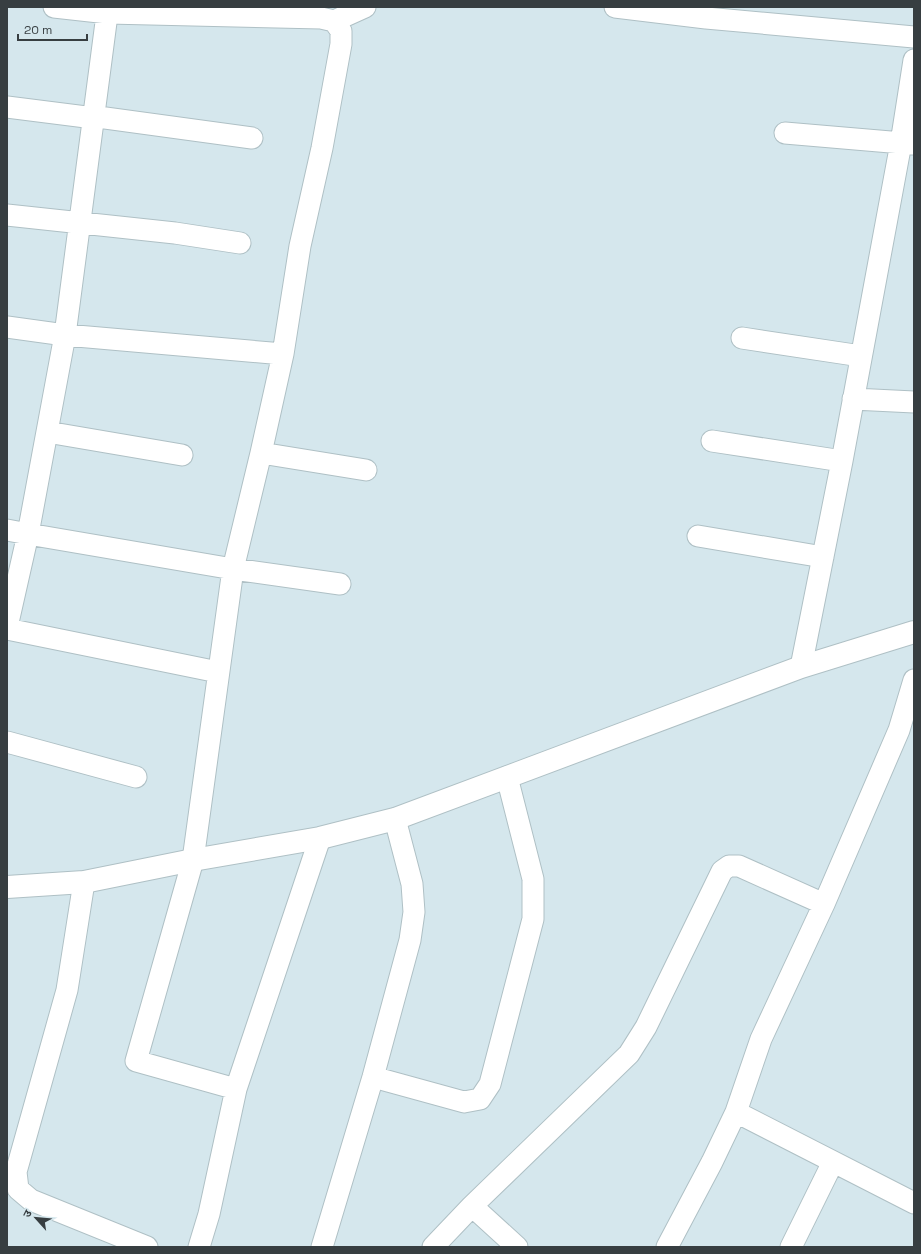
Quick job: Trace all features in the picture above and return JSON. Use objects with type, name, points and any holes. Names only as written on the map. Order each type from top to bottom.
[{"type":"street","points":[[54,7],[321,18],[334,21],[365,7]]},
{"type":"street","points":[[616,7],[706,18],[914,37]]},
{"type":"street","points":[[108,10],[65,335],[28,534],[7,628],[218,672]]},
{"type":"street","points":[[236,1089],[136,1061],[193,860],[233,569],[283,354],[300,246],[322,148],[341,44],[341,31],[334,21]]},
{"type":"street","points":[[801,667],[842,461],[861,356],[908,143],[914,60]]},
{"type":"street","points":[[7,108],[94,118],[98,117],[252,138]]},
{"type":"street","points":[[785,133],[908,143]]},
{"type":"street","points":[[7,215],[175,233],[240,243]]},
{"type":"street","points":[[7,327],[65,335],[283,354]]},
{"type":"street","points":[[742,338],[861,356]]},
{"type":"street","points":[[853,399],[914,402]]},
{"type":"street","points":[[47,432],[182,455]]},
{"type":"street","points":[[712,441],[842,461]]},
{"type":"street","points":[[261,453],[366,470]]},
{"type":"street","points":[[7,530],[233,569],[340,584]]},
{"type":"street","points":[[698,536],[823,557]]},
{"type":"street","points":[[7,887],[84,882],[193,860],[320,838],[395,819],[801,667],[914,632]]},
{"type":"street","points":[[667,1247],[712,1162],[736,1112],[761,1039],[824,904],[907,733],[914,680]]},
{"type":"street","points":[[7,742],[136,777]]},
{"type":"street","points":[[373,1077],[464,1102],[480,1098],[490,1084],[533,919],[533,879],[507,777]]},
{"type":"street","points":[[322,1247],[373,1077],[410,940],[414,912],[412,884],[395,819]]},
{"type":"street","points":[[199,1247],[209,1214],[236,1089],[320,838]]},
{"type":"street","points":[[433,1247],[472,1206],[629,1054],[646,1027],[722,871],[729,866],[739,866],[824,904]]},
{"type":"street","points":[[84,882],[67,990],[16,1172],[18,1189],[31,1200],[147,1247]]},
{"type":"street","points":[[736,1112],[914,1203]]},
{"type":"street","points":[[791,1247],[833,1162]]},
{"type":"street","points":[[472,1206],[517,1247]]}]
